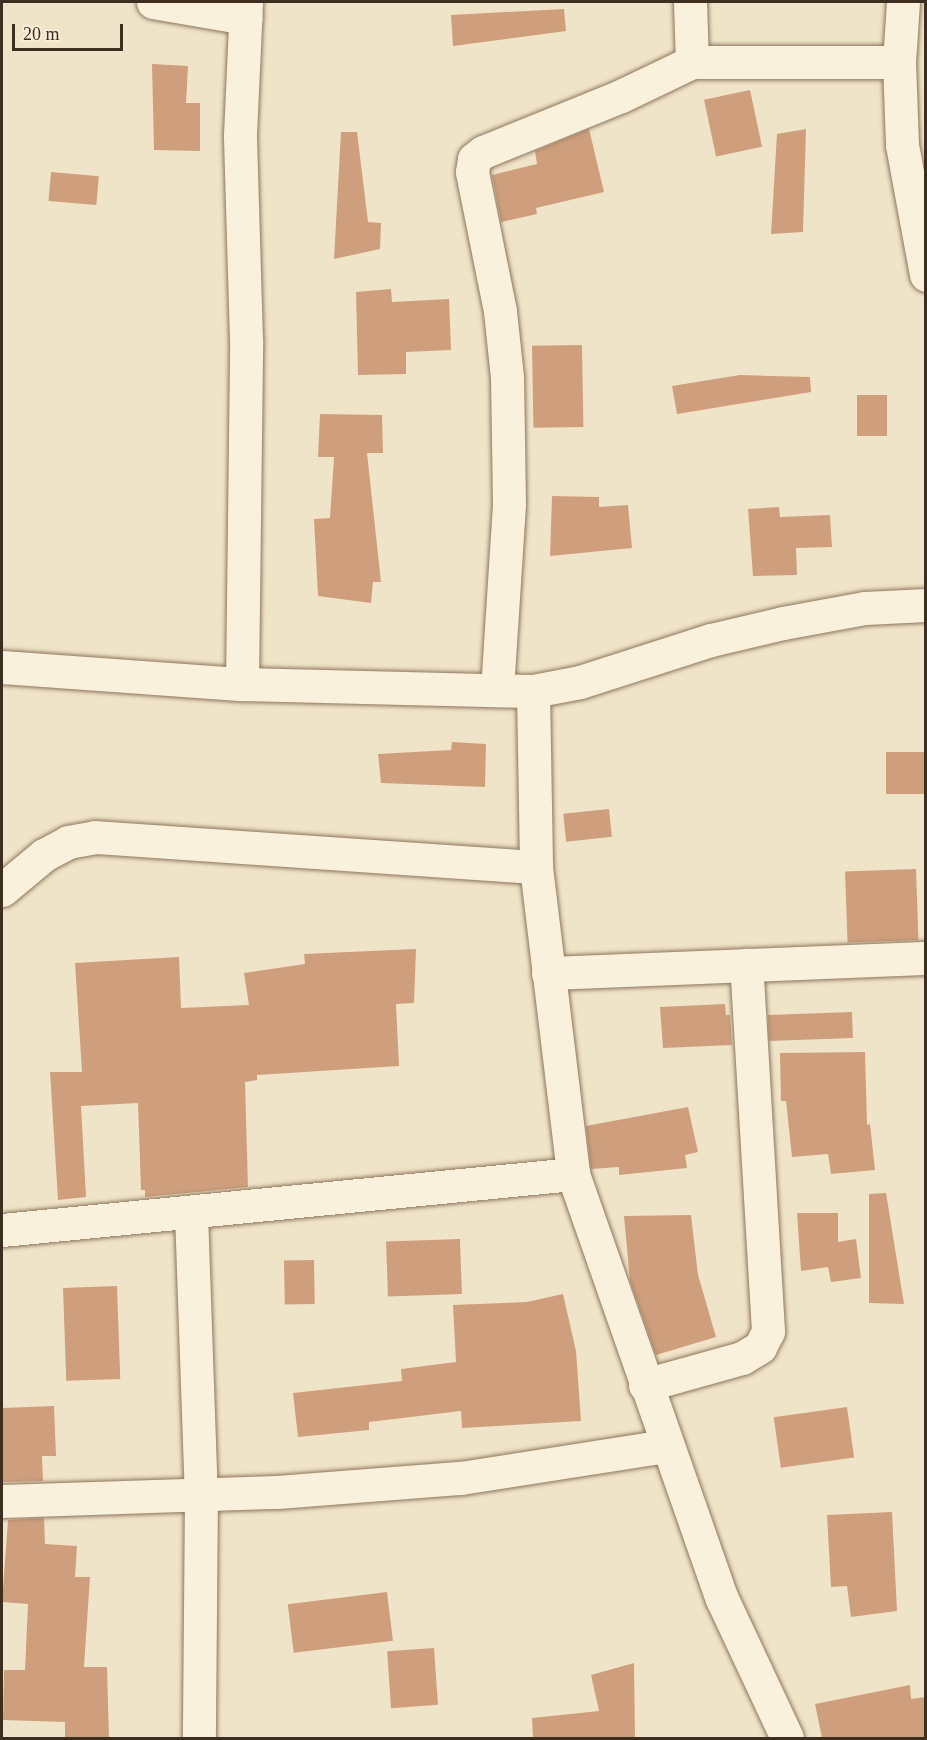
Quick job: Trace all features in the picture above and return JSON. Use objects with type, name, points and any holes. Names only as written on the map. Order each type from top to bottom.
[{"type":"street","points":[[153,2],[246,10],[240,135],[246,340],[242,684]]},
{"type":"street","points":[[690,2],[692,62]]},
{"type":"street","points":[[903,2],[899,62],[902,145],[926,274]]},
{"type":"street","points":[[497,690],[509,503],[507,377],[500,312],[472,172],[474,159],[483,152],[621,96],[692,62],[899,62]]},
{"type":"street","points":[[2,668],[242,684],[533,691],[580,682],[711,640],[783,623],[865,608],[926,605]]},
{"type":"street","points":[[533,691],[536,867],[573,1174],[665,1446],[722,1599],[787,1738]]},
{"type":"street","points":[[2,890],[44,855],[68,842],[95,837],[536,867]]},
{"type":"street","points":[[548,973],[926,958]]},
{"type":"street","points":[[645,1385],[742,1358],[760,1347],[768,1331],[746,965]]},
{"type":"street","points":[[2,1230],[190,1214],[573,1174]]},
{"type":"street","points":[[190,1214],[201,1494],[199,1738]]},
{"type":"street","points":[[2,1501],[201,1494],[461,1478],[665,1446]]},
{"type":"building","points":[[564,9],[566,31],[453,46],[451,15]]},
{"type":"building","points":[[152,64],[188,66],[186,103],[200,103],[200,151],[154,150]]},
{"type":"building","points":[[750,90],[762,147],[716,157],[704,100]]},
{"type":"building","points":[[589,129],[604,192],[536,208],[537,214],[501,222],[492,175],[537,164],[535,151]]},
{"type":"building","points":[[806,129],[803,232],[771,234],[777,134]]},
{"type":"building","points":[[341,132],[357,132],[368,222],[381,223],[380,249],[334,259]]},
{"type":"building","points":[[51,172],[99,176],[96,205],[48,201]]},
{"type":"building","points":[[391,289],[392,302],[449,299],[451,350],[406,352],[406,374],[358,375],[356,292]]},
{"type":"building","points":[[582,345],[583,427],[533,428],[532,346]]},
{"type":"building","points":[[740,375],[810,377],[811,392],[677,414],[672,386]]},
{"type":"building","points":[[857,395],[887,395],[887,436],[857,436]]},
{"type":"building","points":[[320,414],[382,415],[383,453],[367,453],[381,582],[373,582],[371,603],[318,596],[314,519],[330,518],[334,457],[318,457]]},
{"type":"building","points":[[552,496],[599,497],[599,507],[628,505],[632,548],[550,556]]},
{"type":"building","points":[[779,507],[780,517],[830,515],[832,547],[796,548],[797,575],[753,576],[748,509]]},
{"type":"building","points":[[452,742],[486,744],[485,787],[381,783],[378,754],[451,750]]},
{"type":"building","points":[[886,752],[926,752],[926,794],[886,794]]},
{"type":"building","points":[[609,809],[612,837],[566,842],[563,814]]},
{"type":"building","points":[[916,869],[918,940],[848,942],[845,871]]},
{"type":"building","points":[[416,949],[414,1003],[396,1004],[399,1066],[257,1075],[257,1080],[245,1082],[248,1187],[145,1197],[145,1190],[141,1190],[138,1103],[81,1106],[86,1197],[58,1200],[50,1072],[82,1072],[75,963],[179,957],[181,1008],[249,1005],[244,973],[305,964],[304,954]]},
{"type":"building","points":[[725,1004],[726,1015],[730,1015],[732,1045],[663,1048],[660,1007]]},
{"type":"building","points":[[852,1012],[853,1038],[769,1041],[768,1015]]},
{"type":"building","points":[[865,1052],[867,1125],[870,1124],[875,1170],[831,1174],[828,1154],[792,1157],[786,1101],[781,1101],[780,1053]]},
{"type":"building","points":[[688,1107],[698,1152],[685,1155],[687,1168],[619,1175],[619,1167],[591,1169],[586,1126]]},
{"type":"building","points":[[886,1193],[904,1304],[869,1303],[869,1194]]},
{"type":"building","points":[[797,1213],[838,1213],[838,1242],[856,1239],[861,1278],[831,1282],[828,1267],[801,1271]]},
{"type":"building","points":[[691,1215],[698,1275],[716,1337],[656,1355],[630,1281],[624,1216]]},
{"type":"building","points":[[460,1239],[462,1294],[388,1297],[386,1242]]},
{"type":"building","points":[[314,1260],[315,1304],[285,1305],[284,1261]]},
{"type":"building","points":[[117,1286],[120,1379],[66,1381],[63,1288]]},
{"type":"building","points":[[563,1294],[576,1351],[581,1421],[462,1428],[461,1411],[369,1422],[369,1430],[298,1437],[293,1393],[402,1381],[401,1369],[456,1362],[453,1305],[527,1302]]},
{"type":"building","points":[[54,1406],[56,1456],[42,1456],[43,1481],[2,1482],[2,1408]]},
{"type":"building","points":[[847,1407],[854,1458],[781,1468],[774,1417]]},
{"type":"building","points":[[892,1512],[897,1611],[851,1617],[847,1586],[831,1587],[827,1515]]},
{"type":"building","points":[[44,1518],[45,1544],[77,1546],[75,1577],[90,1577],[84,1667],[107,1667],[109,1738],[65,1738],[65,1722],[3,1720],[4,1670],[25,1670],[28,1604],[2,1602],[8,1520]]},
{"type":"building","points":[[387,1592],[393,1641],[294,1653],[288,1604]]},
{"type":"building","points":[[434,1648],[438,1705],[391,1708],[387,1651]]},
{"type":"building","points":[[634,1663],[635,1738],[533,1738],[532,1718],[599,1711],[591,1675]]},
{"type":"building","points":[[910,1685],[911,1699],[926,1697],[926,1738],[822,1738],[815,1704]]}]
